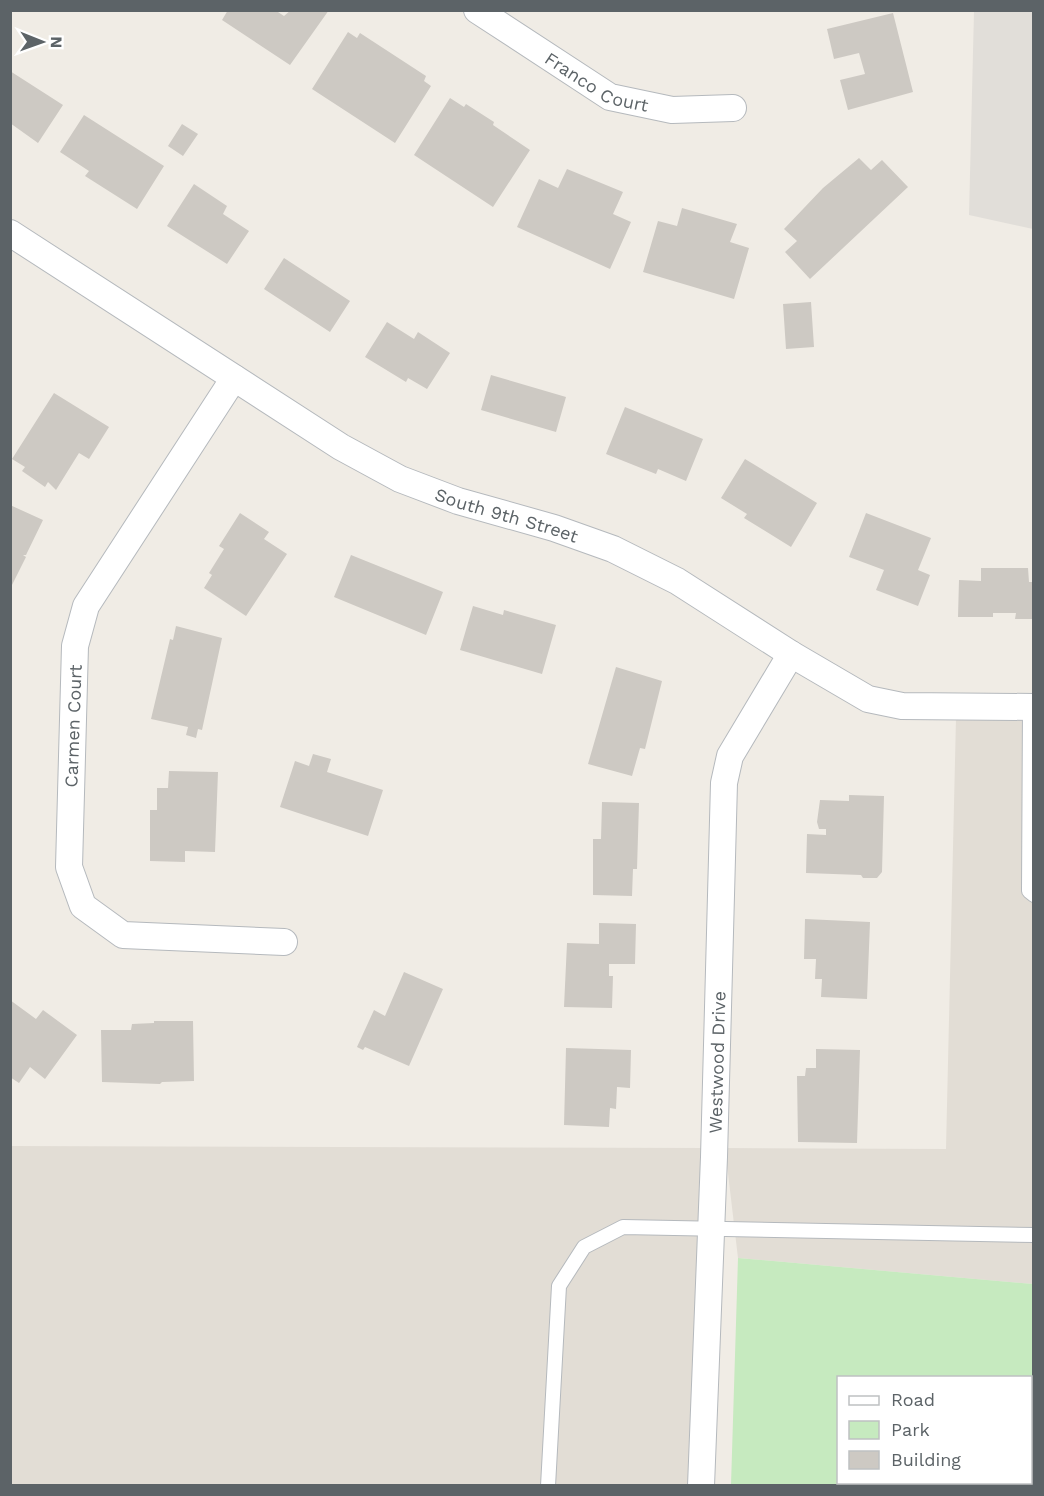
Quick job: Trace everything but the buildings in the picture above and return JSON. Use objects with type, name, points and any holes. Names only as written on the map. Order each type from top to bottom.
[{"type":"street","name":"Franco Court","points":[[477,10],[610,97],[672,110],[733,108]]},
{"type":"street","name":"South 9th Street","points":[[10,233],[341,447],[400,479],[458,501],[554,528],[613,549],[677,581],[791,654],[868,699],[902,706],[1032,707]]},
{"type":"street","name":"Carmen Court","points":[[234,378],[86,606],[75,646],[69,867],[83,906],[123,935],[284,942]]},
{"type":"street","name":"Westwood Drive","points":[[701,1485],[724,783],[730,756],[791,654]]},
{"type":"lane","points":[[1032,707],[1029,891],[1034,895]]},
{"type":"lane","points":[[548,1485],[559,1286],[584,1247],[623,1227],[1034,1235]]},
{"type":"shaded area","points":[[974,11],[1033,11],[1033,229],[969,215]]},
{"type":"shaded area","points":[[956,718],[1033,720],[1033,1284],[738,1258],[725,1148],[946,1149]]},
{"type":"shaded area","points":[[11,1146],[705,1148],[694,1485],[11,1486]]},
{"type":"green space","points":[[738,1258],[1033,1284],[1033,1485],[731,1485]]}]
